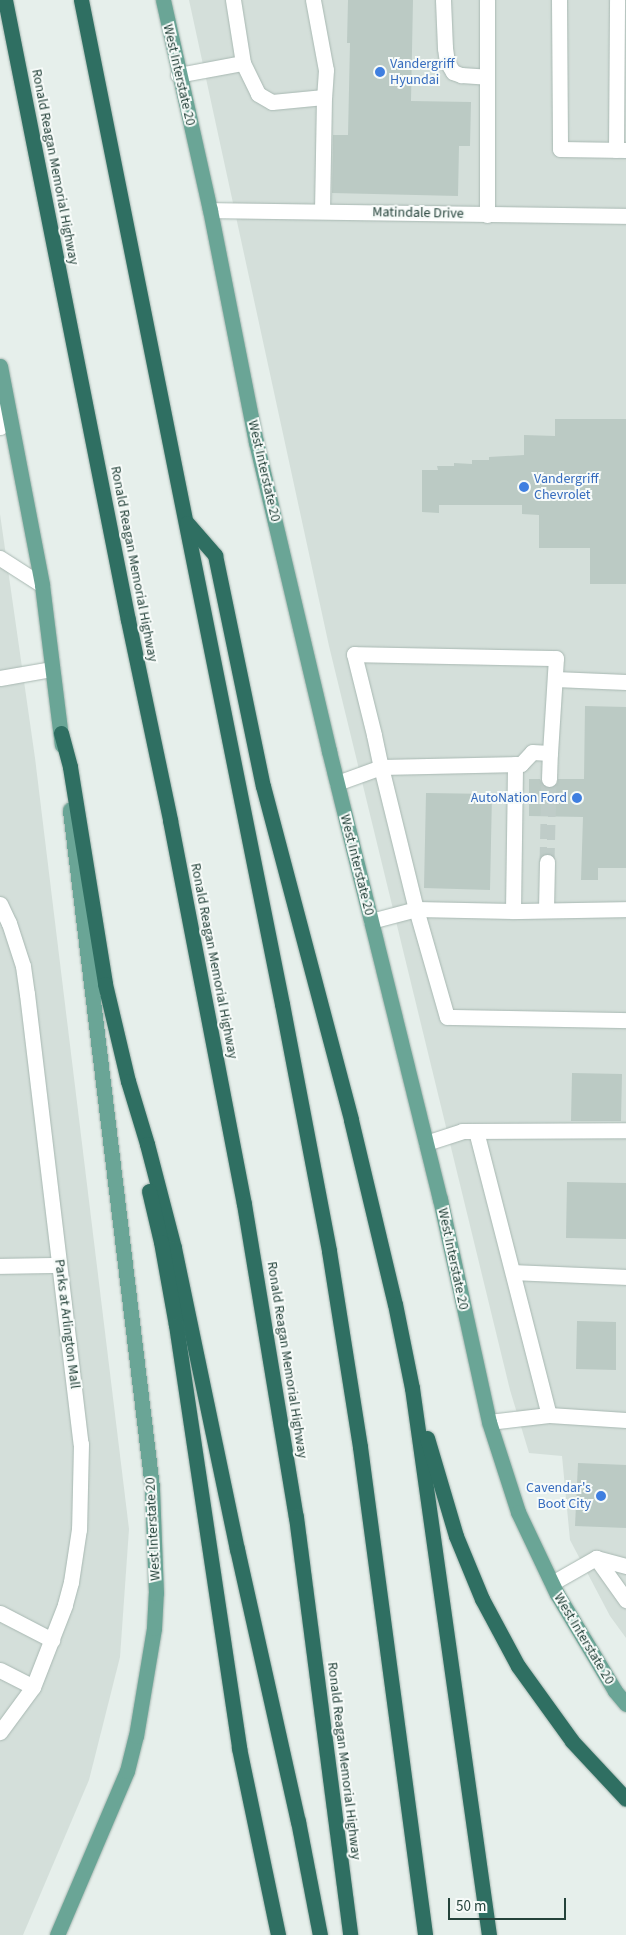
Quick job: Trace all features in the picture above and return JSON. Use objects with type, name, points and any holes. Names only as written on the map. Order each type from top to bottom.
[{"type":"highway","name":"Ronald Reagan Memorial Highway","points":[[5,0],[128,620],[176,848],[246,1214],[296,1517],[350,1935]]},
{"type":"highway","points":[[81,0],[282,1004],[329,1251],[380,1588],[425,1935]]},
{"type":"highway","points":[[186,522],[215,555],[263,786],[351,1120],[395,1304],[412,1388],[489,1935]]},
{"type":"highway","points":[[61,734],[70,767],[105,984],[128,1081],[147,1144],[174,1248],[298,1821],[320,1935]]},
{"type":"highway","points":[[128,1081],[140,1152],[161,1242],[176,1325],[239,1748],[278,1935]]},
{"type":"highway","points":[[412,1388],[456,1536],[482,1599],[518,1666],[548,1709],[601,1775],[626,1799]]},
{"type":"main road","name":"West Interstate 20","points":[[163,0],[178,74],[210,210],[256,442],[337,784],[426,1142],[489,1422],[518,1512],[552,1583],[616,1691],[626,1704]]},
{"type":"main road","name":"West Interstate 20","points":[[0,366],[42,585],[61,734],[152,1487],[156,1593],[152,1638],[136,1736],[127,1771],[58,1935]]},
{"type":"street","points":[[233,0],[243,63],[258,94],[272,102],[324,97]]},
{"type":"street","points":[[312,0],[326,70],[322,211]]},
{"type":"street","points":[[443,0],[447,62],[453,72],[461,76],[487,77]]},
{"type":"street","points":[[487,0],[487,214]]},
{"type":"street","points":[[559,0],[560,149],[621,150],[617,0]]},
{"type":"street","points":[[178,74],[243,63]]},
{"type":"street","name":"Matindale Drive","points":[[210,210],[626,216]]},
{"type":"street","points":[[0,427],[5,392]]},
{"type":"street","points":[[0,558],[42,585]]},
{"type":"street","points":[[549,779],[556,658],[354,654],[416,909],[447,1017],[626,1020]]},
{"type":"street","points":[[0,678],[52,669]]},
{"type":"street","points":[[555,679],[626,682]]},
{"type":"street","points":[[337,784],[381,767],[521,764],[532,752],[550,753]]},
{"type":"street","points":[[513,911],[515,764]]},
{"type":"street","points":[[546,910],[547,862]]},
{"type":"street","name":"Parks at Arlington Mall","points":[[0,904],[9,923],[23,966],[81,1444],[79,1529],[71,1582],[52,1640],[33,1687],[0,1732]]},
{"type":"street","points":[[371,921],[416,909],[513,911],[622,909]]},
{"type":"street","points":[[426,1142],[462,1131],[626,1130]]},
{"type":"street","points":[[476,1131],[549,1415]]},
{"type":"street","points":[[0,1266],[59,1265]]},
{"type":"street","points":[[513,1272],[626,1277]]},
{"type":"street","points":[[489,1422],[549,1415],[626,1420]]},
{"type":"street","points":[[552,1583],[596,1558],[626,1566]]},
{"type":"street","points":[[596,1558],[626,1600]]},
{"type":"street","points":[[0,1612],[52,1640]]},
{"type":"street","points":[[0,1670],[33,1687]]},
{"type":"shaded area","points":[[189,0],[626,0],[626,1638],[610,1616],[570,1540],[562,1456],[529,1453],[510,1390],[329,646]]},
{"type":"shaded area","points":[[0,514],[35,758],[129,1529],[120,1657],[89,1780],[23,1935],[0,1935]]},
{"type":"building","name":"Vandergriff Hyundai","points":[[348,0],[413,0],[411,101],[471,102],[470,146],[459,146],[458,196],[332,193],[333,135],[348,135],[350,43],[347,43]]},
{"type":"building","name":"Vandergriff Chevrolet","points":[[555,419],[626,419],[626,584],[590,584],[590,548],[539,548],[539,515],[522,514],[522,505],[439,505],[439,513],[422,512],[422,470],[438,470],[437,466],[454,466],[454,463],[472,464],[472,460],[489,460],[489,457],[524,455],[524,435],[555,436]]},
{"type":"building","name":"AutoNation Ford","points":[[585,706],[626,707],[626,868],[598,868],[598,880],[581,880],[583,817],[529,816],[529,779],[540,779],[544,787],[549,788],[557,784],[558,779],[584,779]]},
{"type":"building","name":"AutoNation Ford","points":[[426,793],[492,794],[490,890],[424,888]]},
{"type":"building","points":[[572,1073],[622,1074],[621,1121],[571,1121]]},
{"type":"building","points":[[567,1182],[626,1183],[626,1239],[566,1238]]},
{"type":"building","points":[[577,1321],[616,1322],[616,1370],[576,1369]]},
{"type":"building","name":"Cavendar's Boot City","points":[[578,1463],[626,1465],[626,1528],[575,1526]]},
{"type":"tunnel","points":[[547,862],[549,779]]},
{"type":"place","name":"Vandergriff Hyundai","points":[[380,72]]},
{"type":"place","name":"Vandergriff Chevrolet","points":[[524,487]]},
{"type":"place","name":"AutoNation Ford","points":[[577,798]]},
{"type":"place","name":"Cavendar's Boot City","points":[[601,1496]]}]
